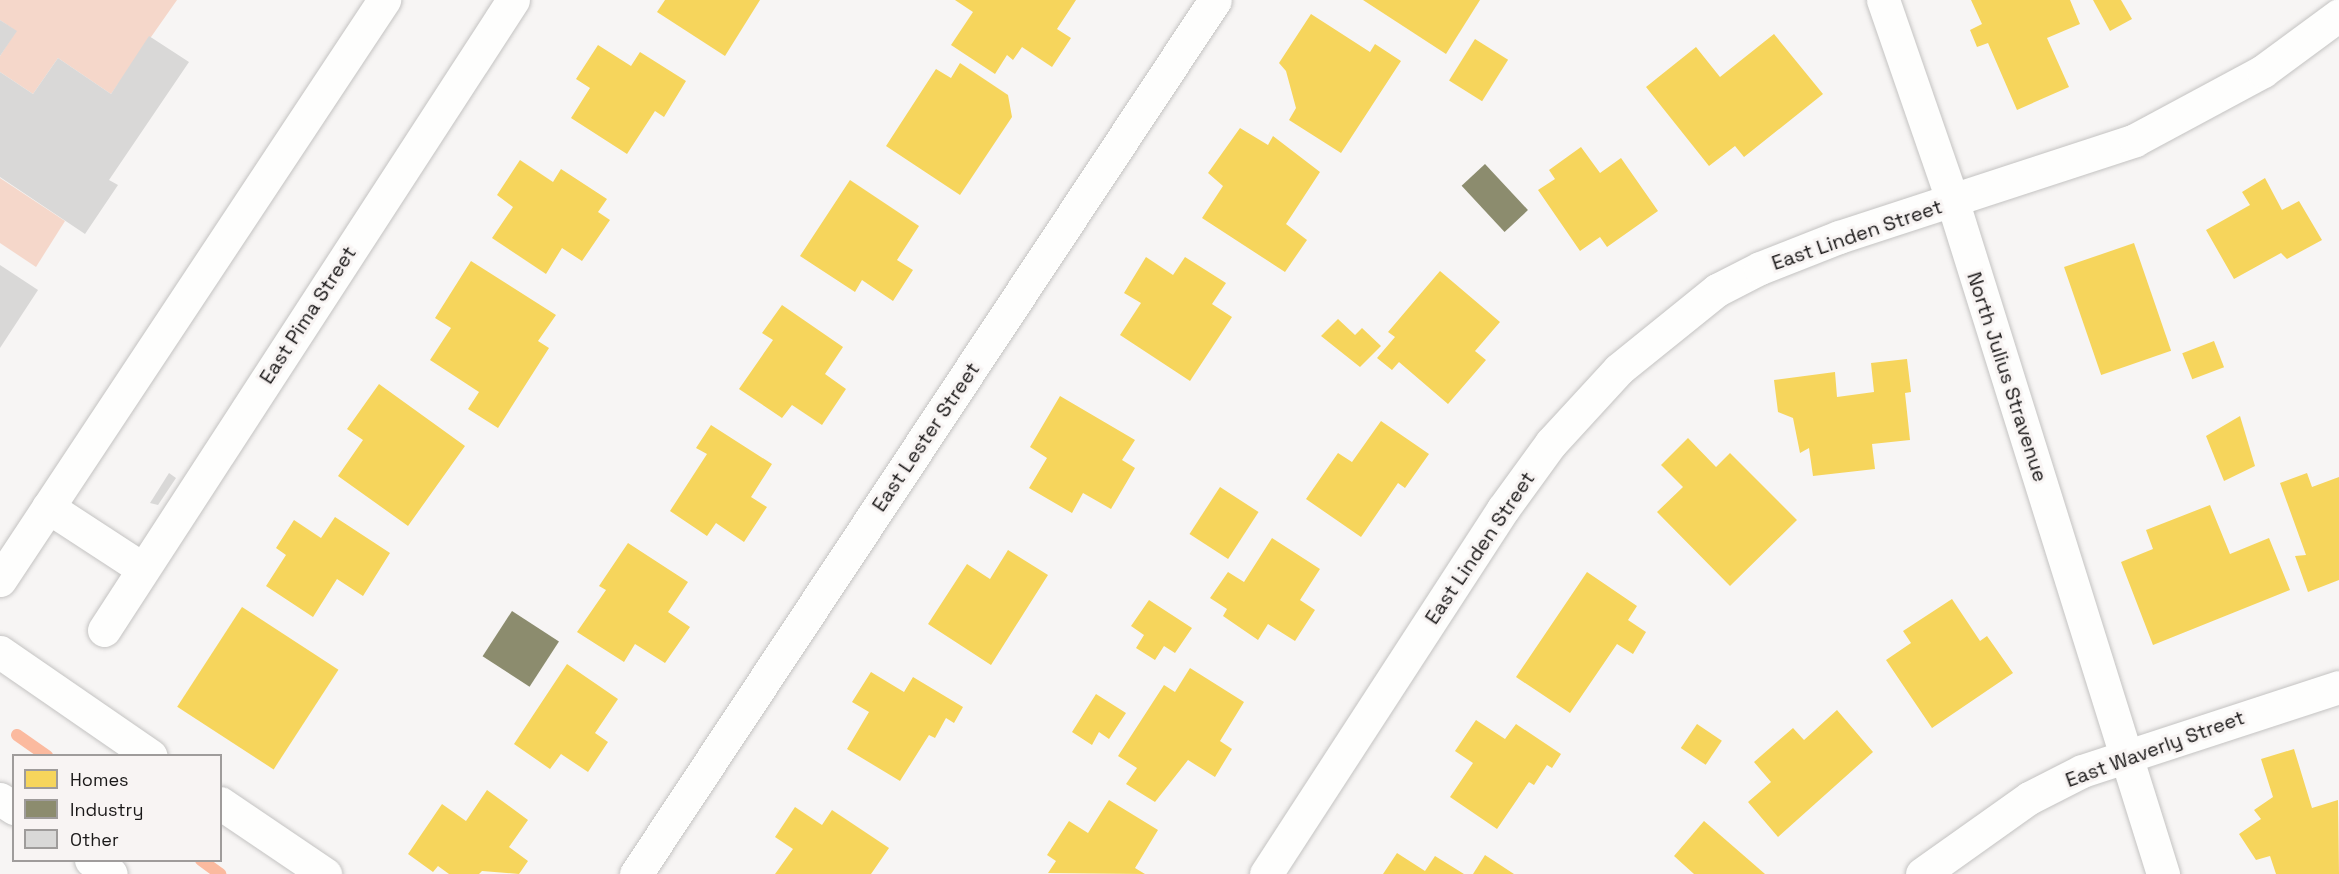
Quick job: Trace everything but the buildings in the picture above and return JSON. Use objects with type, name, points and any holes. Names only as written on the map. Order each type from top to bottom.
[{"type":"street","points":[[0,580],[384,0]]},
{"type":"street","name":"East Pima Street","points":[[104,630],[513,0]]},
{"type":"street","name":"East Lester Street","points":[[636,874],[1215,0]]},
{"type":"street","name":"North Julius Stravenue","points":[[1883,0],[1952,202],[2163,874]]},
{"type":"street","name":"East Linden Street","points":[[1266,874],[1503,509],[1551,443],[1619,369],[1717,290],[1760,268],[1839,237],[1952,202],[2135,140],[2263,71],[2339,15]]},
{"type":"street","points":[[48,507],[143,569]]},
{"type":"street","points":[[0,652],[148,754]]},
{"type":"street","name":"East Waverly Street","points":[[1922,874],[2029,798],[2082,771],[2339,687]]},
{"type":"street","points":[[222,804],[325,874]]},
{"type":"street","points":[[93,862],[111,874]]},
{"type":"shaded area","points":[[0,0],[177,0],[111,94],[58,58],[33,94],[0,72],[0,56],[16,31],[0,20]]},
{"type":"shaded area","points":[[0,178],[65,221],[36,267],[0,243]]},
{"type":"waterway","points":[[17,735],[44,754]]},
{"type":"waterway","points":[[204,862],[220,874]]}]
